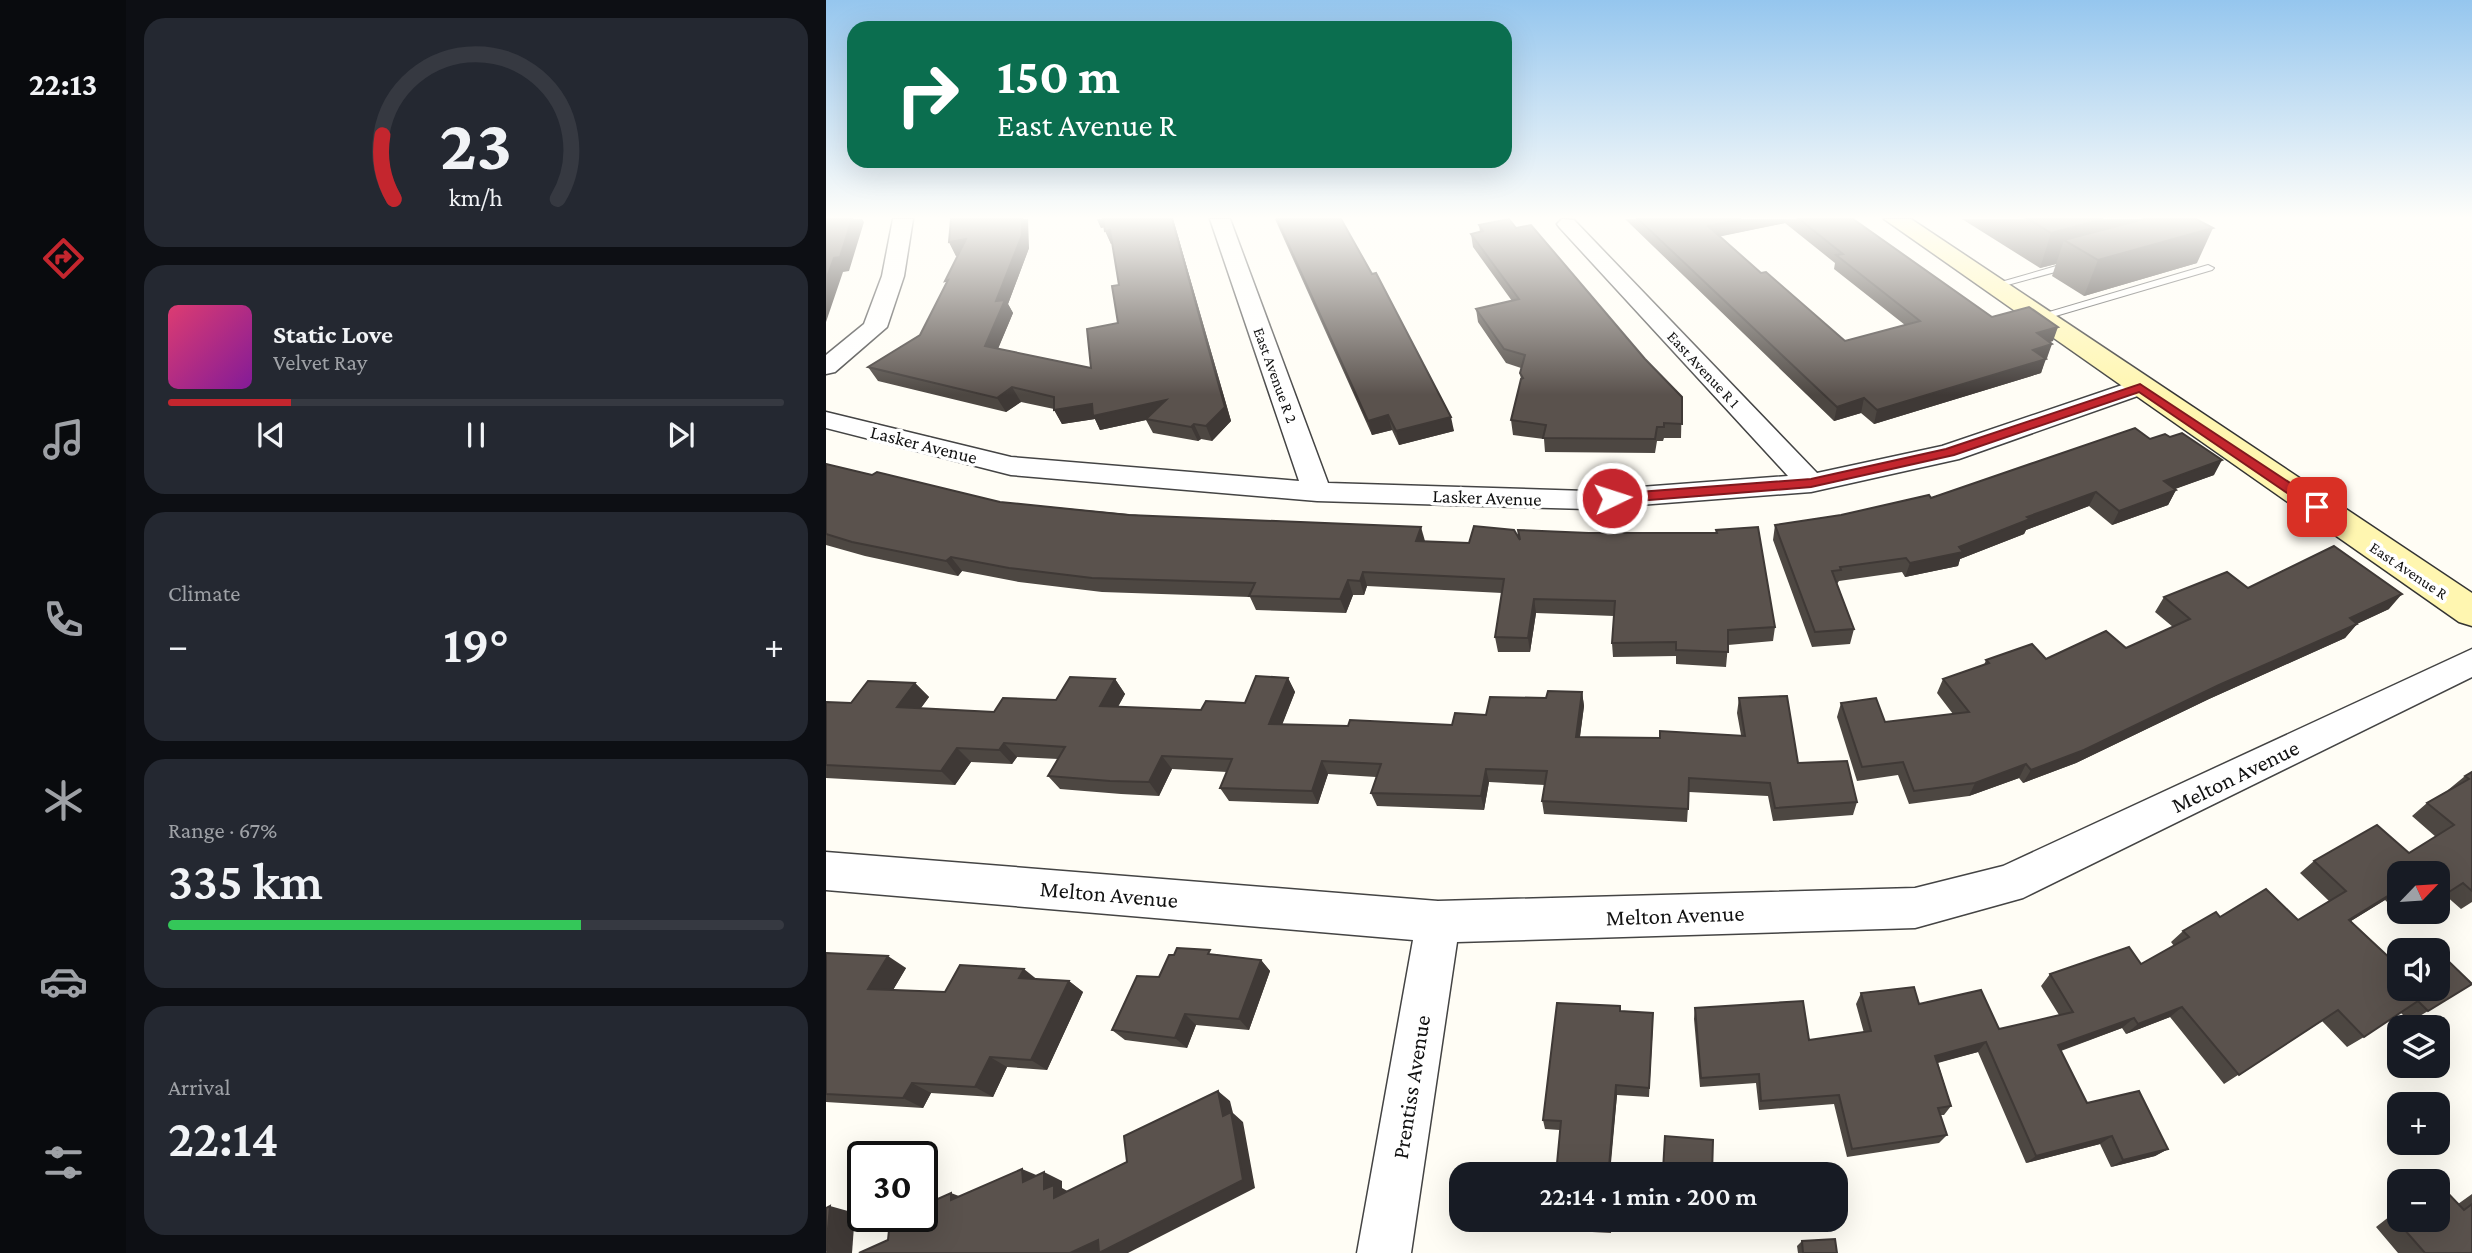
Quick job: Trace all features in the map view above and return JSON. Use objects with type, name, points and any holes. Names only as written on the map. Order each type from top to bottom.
[{"type":"main road","name":"East Avenue R","points":[[1981,277],[2472,612]]},
{"type":"street","points":[[826,367],[875,327],[892,277]]},
{"type":"street","name":"East Avenue R 2","points":[[1241,277],[1317,492]]},
{"type":"street","name":"East Avenue R 1","points":[[1617,277],[1811,483]]},
{"type":"street","name":"Lasker Avenue","points":[[826,420],[1011,466],[1317,492],[1587,500],[1811,483],[1949,453],[2140,387]]},
{"type":"street","name":"Melton Avenue","points":[[826,871],[1438,922],[1928,905],[2008,884],[2472,662]]},
{"type":"street","name":"Prentiss Avenue","points":[[1384,1253],[1438,922]]},
{"type":"lane","points":[[1993,286],[2024,277]]},
{"type":"lane","points":[[2038,317],[2175,277]]},
{"type":"building","points":[[947,277],[1005,277],[996,301],[1005,300],[985,346],[1091,368],[1087,329],[1118,323],[1112,286],[1119,285],[1118,277],[1188,277],[1225,407],[1206,426],[1194,424],[1191,427],[1146,419],[1166,400],[1093,416],[1092,404],[1054,410],[1054,397],[1012,387],[997,398],[868,367],[920,335],[948,280],[945,281]]},
{"type":"building","points":[[1303,277],[1378,277],[1451,417],[1396,431],[1388,415],[1368,421]]},
{"type":"building","points":[[1503,277],[1576,277],[1645,359],[1682,397],[1682,424],[1664,423],[1664,427],[1657,427],[1655,439],[1543,438],[1546,425],[1511,420],[1523,378],[1520,373],[1525,355],[1504,349],[1476,309],[1519,299]]},
{"type":"building","points":[[1700,277],[1772,277],[1845,341],[1920,321],[1865,277],[1936,277],[1992,317],[2029,307],[2058,327],[2037,333],[2052,344],[2033,350],[2046,359],[1877,410],[1864,398],[1837,407]]},
{"type":"building","points":[[2135,428],[2150,439],[2165,434],[2170,437],[2182,433],[2222,460],[2164,481],[2176,490],[2119,511],[2096,492],[2027,517],[2030,519],[1959,547],[1963,552],[1910,563],[1906,558],[1840,567],[1841,570],[1832,571],[1854,629],[1815,632],[1775,525],[1841,515],[1929,495],[1931,498]]},
{"type":"building","points":[[826,464],[872,475],[877,472],[1000,502],[1129,515],[1421,527],[1416,541],[1469,543],[1474,526],[1514,530],[1520,540],[1518,530],[1717,533],[1716,530],[1758,527],[1775,627],[1728,630],[1728,652],[1676,650],[1676,642],[1612,643],[1615,601],[1534,599],[1528,638],[1495,637],[1504,579],[1363,572],[1360,581],[1348,580],[1340,599],[1249,596],[1255,583],[1092,578],[1009,568],[951,557],[946,561],[826,534]]},
{"type":"building","points":[[2334,546],[2402,594],[2350,618],[2357,624],[2219,685],[2084,750],[2031,770],[2026,764],[1975,783],[1914,791],[1903,762],[1862,767],[1841,703],[1876,698],[1885,722],[1969,712],[1943,679],[2032,644],[2046,659],[2106,631],[2126,648],[2190,619],[2164,597],[2227,572],[2248,588]]},
{"type":"building","points":[[1256,676],[1288,678],[1269,724],[1348,726],[1350,720],[1452,725],[1455,713],[1486,715],[1490,697],[1546,698],[1548,691],[1582,692],[1576,737],[1660,738],[1660,731],[1745,736],[1739,698],[1787,696],[1798,763],[1847,761],[1857,802],[1775,808],[1770,783],[1689,778],[1688,809],[1542,801],[1547,771],[1486,769],[1481,796],[1371,793],[1381,764],[1322,761],[1312,791],[1220,788],[1232,759],[1162,756],[1149,782],[1110,781],[1048,776],[1065,747],[1004,743],[999,750],[957,748],[941,771],[826,765],[826,702],[851,703],[868,681],[915,683],[897,707],[994,712],[1003,698],[1056,700],[1070,677],[1115,679],[1100,706],[1201,710],[1206,701],[1245,703]]},
{"type":"building","points":[[2472,772],[2472,891],[2463,883],[2450,891],[2450,861],[2387,861],[2387,896],[2349,920],[2387,955],[2387,1001],[2418,1001],[2397,1015],[2387,1015],[2387,1022],[2364,1037],[2338,1010],[2239,1075],[2182,1007],[2138,1024],[2134,1018],[2058,1045],[2087,1103],[2139,1091],[2168,1149],[2123,1160],[2112,1136],[2036,1156],[1986,1042],[1935,1056],[1951,1106],[1938,1108],[1947,1135],[1852,1149],[1839,1095],[1761,1101],[1759,1074],[1701,1078],[1695,1008],[1803,1001],[1809,1040],[1871,1031],[1861,993],[1914,987],[1919,1004],[1981,990],[1999,1029],[2073,1012],[2050,974],[2129,947],[2141,964],[2189,937],[2183,931],[2216,912],[2220,917],[2266,889],[2298,920],[2346,891],[2314,861],[2377,825],[2409,853],[2454,825],[2427,803],[2469,779],[2465,776]]},
{"type":"building","points":[[1177,948],[1210,950],[1208,954],[1261,960],[1239,1019],[1185,1014],[1175,1038],[1112,1030],[1137,976],[1159,977],[1169,955],[1174,955]]},
{"type":"building","points":[[826,953],[888,956],[868,989],[945,992],[960,965],[1024,969],[1019,978],[1069,981],[1031,1060],[990,1057],[975,1087],[912,1083],[903,1098],[826,1094]]},
{"type":"building","points":[[2450,963],[2472,984],[2450,998]]},
{"type":"building","points":[[2418,1001],[2444,1001],[2428,1011]]},
{"type":"building","points":[[1557,1003],[1620,1006],[1620,1011],[1653,1013],[1649,1088],[1616,1085],[1609,1162],[1557,1162],[1561,1121],[1543,1120]]},
{"type":"building","points":[[1218,1091],[1223,1116],[1231,1112],[1243,1180],[1099,1253],[1098,1240],[1070,1253],[859,1253],[888,1240],[889,1232],[938,1232],[938,1199],[951,1193],[951,1200],[1022,1169],[1023,1182],[1044,1172],[1044,1189],[1054,1185],[1054,1198],[1127,1162],[1124,1136]]},
{"type":"building","points":[[1665,1136],[1713,1140],[1712,1162],[1663,1162]]},
{"type":"building","points":[[2450,1195],[2464,1210],[2472,1204],[2472,1253],[2425,1253],[2407,1232],[2450,1232]]},
{"type":"building","points":[[830,1206],[826,1251],[826,1208]]},
{"type":"building","points":[[1835,1239],[1837,1253],[1803,1253],[1802,1241]]},
{"type":"route","points":[[1612,498],[1811,483],[1949,453],[2140,387],[2317,507]]}]
